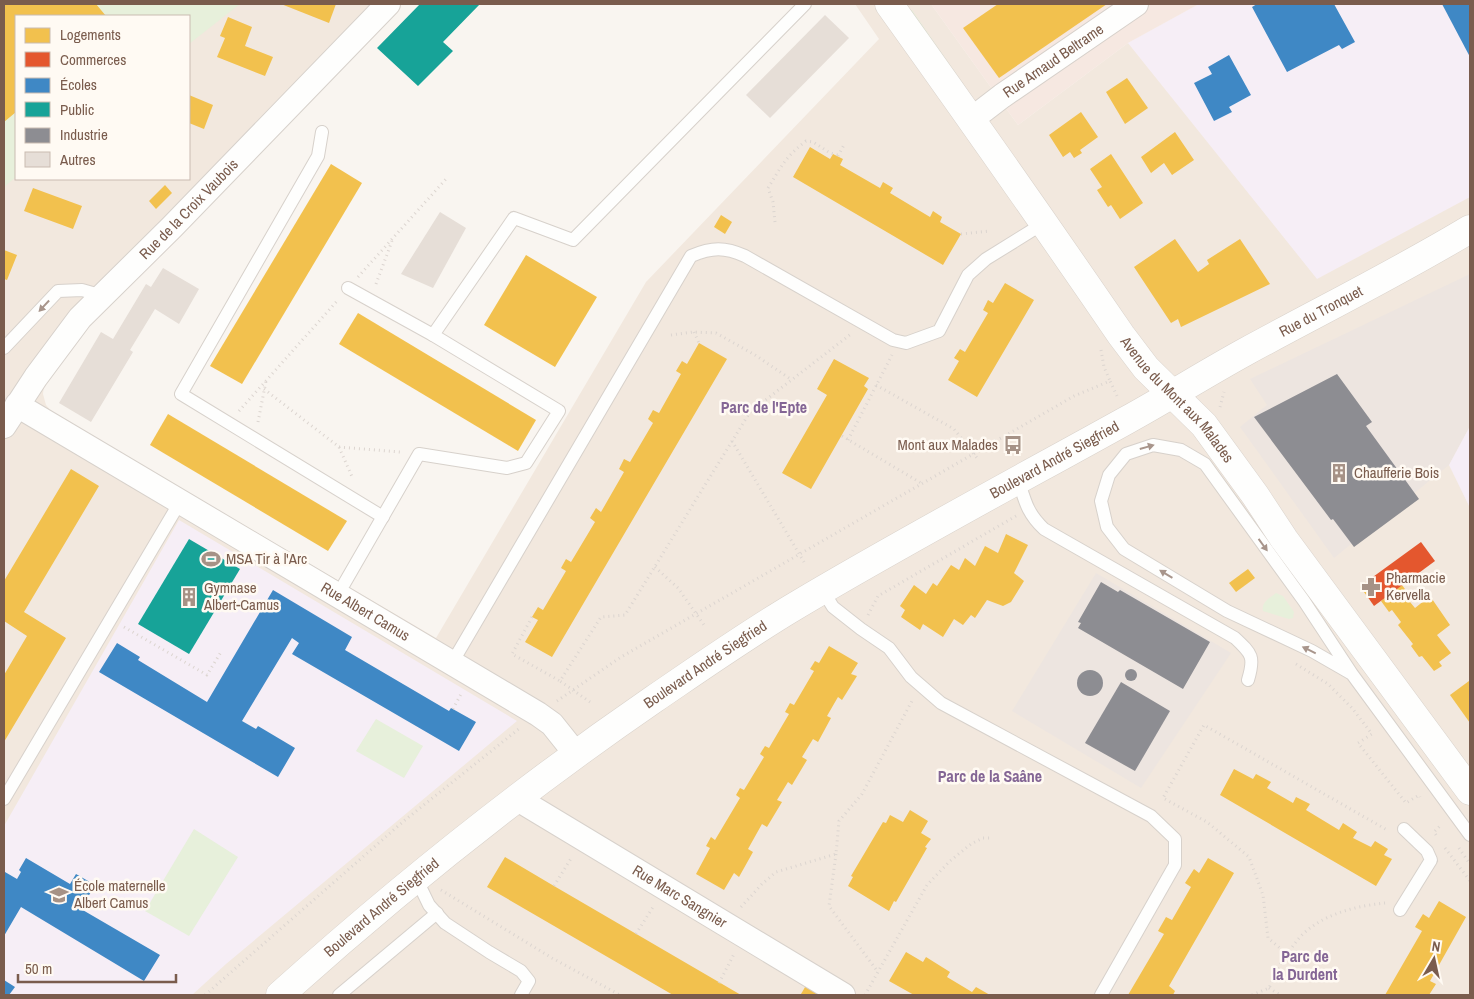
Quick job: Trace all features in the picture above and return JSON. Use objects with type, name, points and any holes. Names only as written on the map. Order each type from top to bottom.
[{"type":"street","name":"Rue de la Croix Vaubois","points":[[4,426],[13,402],[80,318],[172,227],[388,4]]},
{"type":"street","name":"Avenue du Mont aux Malades","points":[[889,4],[972,119],[1130,348],[1146,368],[1204,425],[1255,495],[1284,540],[1470,791]]},
{"type":"street","name":"Rue Arnaud Beltrame","points":[[972,119],[1002,96],[1136,4]]},
{"type":"street","name":"Rue du Tronquet","points":[[1172,394],[1242,354],[1438,249],[1470,229]]},
{"type":"street","name":"Boulevard André Siegfried","points":[[280,995],[418,876],[516,798],[684,679],[790,610],[1018,479],[1172,394]]},
{"type":"street","name":"Rue Albert Camus","points":[[13,402],[538,714],[552,724],[576,754]]},
{"type":"street","name":"Rue Marc Sangnier","points":[[516,798],[843,995]]},
{"type":"lane","points":[[432,335],[514,218],[573,240],[805,4]]},
{"type":"lane","points":[[322,132],[318,156],[181,394],[383,517]]},
{"type":"lane","points":[[452,663],[691,256],[705,250],[728,249],[738,253],[893,340],[906,343],[939,330],[968,275],[986,259],[1044,223]]},
{"type":"lane","points":[[344,584],[420,454],[506,468],[526,463],[559,411],[432,335],[348,288]]},
{"type":"lane","points":[[4,348],[58,291],[82,290],[103,296]]},
{"type":"lane","points":[[1352,674],[1312,651],[1227,611],[1124,549],[1107,527],[1101,501],[1109,475],[1126,454],[1153,445],[1181,450],[1205,464],[1304,601],[1352,674],[1470,835]]},
{"type":"lane","points":[[1018,479],[1028,509],[1033,518],[1044,529],[1235,638],[1248,650],[1253,664],[1248,680]]},
{"type":"lane","points":[[4,799],[180,502]]},
{"type":"lane","points":[[823,591],[833,607],[889,648],[911,677],[941,703],[1151,816],[1175,839],[1175,865],[1101,995]]},
{"type":"lane","points":[[1402,907],[1431,860],[1427,850],[1408,832]]},
{"type":"lane","points":[[418,876],[429,905],[445,923],[521,971],[529,981],[520,995]]},
{"type":"lane","points":[[339,995],[437,913]]},
{"type":"path","points":[[775,222],[773,202],[768,188],[792,151],[806,141],[813,142],[838,156],[845,143]]},
{"type":"path","points":[[961,234],[990,231]]},
{"type":"path","points":[[370,299],[393,238]]},
{"type":"path","points":[[560,681],[601,617],[625,615],[750,412],[850,337],[858,320]]},
{"type":"path","points":[[671,336],[693,332],[716,333],[755,355],[792,380]]},
{"type":"path","points":[[693,332],[700,344]]},
{"type":"path","points":[[848,440],[899,342]]},
{"type":"path","points":[[1099,345],[1104,366],[1119,400]]},
{"type":"path","points":[[205,995],[405,820],[538,714],[572,690],[622,657],[973,453],[1074,396],[1110,380]]},
{"type":"path","points":[[255,439],[266,381]]},
{"type":"path","points":[[876,384],[954,429],[978,458]]},
{"type":"path","points":[[264,389],[339,447],[366,507]]},
{"type":"path","points":[[842,436],[922,483]]},
{"type":"path","points":[[732,441],[804,562]]},
{"type":"path","points":[[339,447],[420,454]]},
{"type":"path","points":[[861,629],[878,596],[1028,509]]},
{"type":"path","points":[[655,567],[678,588],[704,625]]},
{"type":"path","points":[[532,617],[512,654],[560,681],[590,702]]},
{"type":"path","points":[[111,619],[207,675],[221,652]]},
{"type":"path","points":[[878,972],[829,906],[839,821],[862,794],[920,686]]},
{"type":"path","points":[[1352,708],[1372,734],[1358,743],[1406,803],[1419,795],[1425,803]]},
{"type":"path","points":[[1286,953],[1268,938],[1266,906],[1249,857],[1207,822],[1163,798],[1204,725],[1398,836],[1408,832]]},
{"type":"path","points":[[1436,817],[1441,825],[1434,832],[1438,838]]},
{"type":"path","points":[[554,886],[583,838]]},
{"type":"path","points":[[865,995],[927,885],[950,861],[971,844],[983,838],[993,838]]},
{"type":"path","points":[[1442,843],[1470,881]]},
{"type":"path","points":[[719,983],[736,930],[741,906],[776,872],[836,854]]},
{"type":"path","points":[[418,876],[552,958],[620,995]]},
{"type":"path","points":[[636,934],[664,887]]},
{"type":"path","points":[[1252,995],[1269,988],[1286,953],[1310,929],[1341,912],[1368,905],[1391,902],[1402,907]]},
{"type":"path","points":[[1269,988],[1280,995]]},
{"type":"shaded area","points":[[4,4],[402,4],[98,315],[72,346],[44,386],[43,394],[46,405],[52,412],[436,638],[646,282],[879,39],[855,4],[931,4],[1018,125],[1128,43],[1199,4],[1470,4],[1470,995],[4,995]]},
{"type":"shaded area","points":[[931,4],[1199,4],[1128,43],[1018,125]]},
{"type":"shaded area","points":[[1199,4],[1470,4],[1470,197],[1317,279],[1128,43]]},
{"type":"shaded area","points":[[1470,274],[1470,426],[1449,465],[1334,558],[1240,427],[1267,405],[1250,379]]},
{"type":"shaded area","points":[[1470,426],[1470,508],[1449,465]]},
{"type":"shaded area","points":[[179,520],[517,721],[226,964],[192,995],[4,995],[4,826]]},
{"type":"shaded area","points":[[1096,573],[1231,653],[1141,788],[1012,711]]},
{"type":"green space","points":[[4,4],[240,4],[190,43],[190,15],[15,15],[15,178],[4,187]]},
{"type":"green space","points":[[912,10],[975,101],[969,97],[906,14]]},
{"type":"green space","points":[[1276,593],[1283,596],[1294,612],[1293,618],[1289,619],[1263,611],[1263,605]]},
{"type":"green space","points":[[376,719],[423,746],[404,778],[356,751]]},
{"type":"green space","points":[[194,829],[238,857],[189,936],[145,911]]},
{"type":"building: Logements","points":[[4,4],[96,4],[105,15],[15,15],[15,113],[4,122]]},
{"type":"building: Logements","points":[[281,4],[336,4],[329,23]]},
{"type":"building: Logements","points":[[998,4],[1107,4],[999,78],[963,28]]},
{"type":"building: Logements","points":[[228,17],[252,27],[245,46],[273,57],[265,76],[217,57],[225,38],[220,36]]},
{"type":"building: Logements","points":[[1127,78],[1148,108],[1125,124],[1106,92]]},
{"type":"building: Logements","points":[[190,95],[213,105],[204,129],[190,123]]},
{"type":"building: Logements","points":[[1081,112],[1098,137],[1080,150],[1082,153],[1074,158],[1070,152],[1063,157],[1049,135]]},
{"type":"building: Logements","points":[[1175,132],[1194,160],[1172,175],[1164,163],[1151,173],[1141,157]]},
{"type":"building: Logements","points":[[810,147],[830,159],[833,154],[843,159],[840,165],[880,188],[883,182],[893,188],[890,193],[930,217],[933,211],[942,217],[940,222],[961,234],[943,265],[793,177]]},
{"type":"building: Logements","points":[[1111,154],[1143,203],[1120,219],[1111,205],[1108,207],[1097,190],[1102,187],[1090,169]]},
{"type":"building: Logements","points":[[331,164],[362,183],[242,384],[210,366]]},
{"type":"building: Logements","points":[[165,185],[172,193],[156,209],[149,201]]},
{"type":"building: Logements","points":[[33,188],[82,206],[73,229],[24,211]]},
{"type":"building: Logements","points":[[721,215],[732,222],[725,234],[714,227]]},
{"type":"building: Logements","points":[[1175,239],[1198,272],[1209,264],[1207,260],[1240,239],[1270,284],[1181,327],[1178,319],[1171,323],[1134,267]]},
{"type":"building: Logements","points":[[4,250],[17,255],[7,280],[4,279]]},
{"type":"building: Logements","points":[[526,255],[597,297],[555,367],[484,325]]},
{"type":"building: Logements","points":[[1005,283],[1034,300],[977,397],[948,380],[959,361],[954,358],[960,349],[965,352],[988,313],[983,310],[988,300],[993,303]]},
{"type":"building: Logements","points":[[358,313],[536,420],[518,451],[339,344]]},
{"type":"building: Logements","points":[[699,343],[727,359],[552,657],[525,642],[538,620],[532,617],[538,607],[543,610],[566,571],[561,568],[566,559],[571,562],[595,522],[590,518],[596,508],[601,512],[624,472],[619,469],[624,459],[630,462],[653,423],[648,419],[653,410],[659,413],[681,374],[676,371],[682,361],[687,364]]},
{"type":"building: Logements","points":[[834,359],[869,378],[864,386],[868,389],[811,489],[782,473],[827,395],[817,389]]},
{"type":"building: Logements","points":[[168,414],[347,521],[328,551],[150,445]]},
{"type":"building: Logements","points":[[71,469],[99,486],[24,612],[66,638],[4,742],[4,675],[27,636],[4,621],[4,581]]},
{"type":"building: Logements","points":[[1006,534],[1028,545],[1014,573],[1024,581],[1011,602],[1003,606],[987,600],[975,618],[971,615],[963,625],[954,619],[943,637],[923,624],[920,630],[901,617],[905,610],[900,606],[914,585],[926,594],[933,583],[937,586],[951,565],[959,570],[965,558],[975,566],[985,546],[998,553]]},
{"type":"building: Logements","points":[[1248,569],[1255,578],[1236,592],[1229,583]]},
{"type":"building: Logements","points":[[1366,582],[1367,596],[1360,587]]},
{"type":"building: Logements","points":[[1402,585],[1413,600],[1410,602],[1415,608],[1430,596],[1450,625],[1437,635],[1451,653],[1439,662],[1442,666],[1434,671],[1422,656],[1419,657],[1411,646],[1413,644],[1398,625],[1401,622],[1392,610],[1389,612],[1381,601]]},
{"type":"building: Logements","points":[[829,646],[858,663],[851,674],[857,676],[842,700],[838,697],[827,716],[831,718],[818,742],[813,739],[802,757],[807,760],[792,785],[788,782],[777,800],[782,802],[767,827],[762,824],[748,849],[753,852],[739,877],[734,873],[724,890],[696,874],[710,848],[706,846],[711,837],[715,840],[740,798],[736,795],[740,788],[744,790],[764,757],[760,754],[765,746],[769,748],[789,714],[785,712],[790,703],[794,705],[814,671],[810,669],[815,661],[819,663]]},
{"type":"building: Logements","points":[[1469,681],[1470,683],[1470,723],[1450,695]]},
{"type":"building: Logements","points":[[1234,769],[1253,779],[1256,774],[1271,782],[1267,788],[1293,803],[1296,797],[1310,804],[1306,810],[1339,830],[1343,823],[1357,832],[1353,838],[1371,847],[1375,841],[1388,849],[1384,855],[1392,859],[1376,886],[1220,795]]},
{"type":"building: Logements","points":[[910,810],[928,821],[921,833],[931,839],[896,902],[894,901],[889,911],[848,886],[853,877],[851,876],[883,822],[886,823],[890,815],[903,822]]},
{"type":"building: Logements","points":[[505,857],[741,995],[673,995],[487,887]]},
{"type":"building: Logements","points":[[1208,858],[1234,873],[1169,986],[1175,991],[1173,995],[1128,995],[1164,934],[1158,931],[1166,917],[1172,920],[1191,887],[1185,883],[1194,869],[1199,873]]},
{"type":"building: Logements","points":[[1439,901],[1466,917],[1430,981],[1436,984],[1429,995],[1385,995],[1422,931],[1415,927],[1423,914],[1429,918]]},
{"type":"building: Logements","points":[[906,952],[923,962],[926,957],[950,972],[947,977],[972,992],[976,987],[990,995],[914,995],[889,981]]},
{"type":"building: Logements","points":[[808,982],[819,989],[815,995],[801,994]]},
{"type":"building: Commerces","points":[[1421,542],[1435,561],[1374,606],[1367,596],[1366,582]]},
{"type":"building: Écoles","points":[[1257,4],[1334,4],[1355,42],[1342,49],[1339,45],[1287,72],[1252,7]]},
{"type":"building: Écoles","points":[[1442,4],[1470,4],[1470,57]]},
{"type":"building: Écoles","points":[[1229,55],[1251,95],[1229,107],[1232,112],[1214,121],[1194,83],[1212,74],[1208,67]]},
{"type":"building: Écoles","points":[[273,590],[352,637],[345,650],[449,711],[451,708],[476,722],[459,751],[292,654],[299,643],[292,638],[242,721],[256,729],[258,726],[295,748],[278,777],[99,672],[117,643],[140,657],[138,660],[207,702]]},
{"type":"building: Écoles","points":[[26,858],[70,884],[76,874],[95,885],[81,909],[160,955],[144,981],[21,907],[4,936],[4,875],[5,872],[17,879],[21,872],[19,870]]},
{"type":"building: Écoles","points":[[4,980],[15,987],[9,995],[4,995]]},
{"type":"building: Public","points":[[420,4],[480,4],[443,42],[453,51],[418,86],[377,48]]},
{"type":"building: Public","name":"Gymnase Albert-Camus","points":[[189,539],[240,569],[189,654],[138,624]]},
{"type":"building: Industrie","name":"Chaufferie Bois","points":[[1337,374],[1372,422],[1366,426],[1419,499],[1354,547],[1333,519],[1331,520],[1254,417]]},
{"type":"building: Industrie","points":[[1101,582],[1118,592],[1120,590],[1210,642],[1183,689],[1078,628],[1081,623],[1078,622]]},
{"type":"building: Industrie","points":[[1129,669],[1133,669],[1137,675],[1133,681],[1129,681],[1125,677],[1125,673]]},
{"type":"building: Industrie","points":[[1090,670],[1099,674],[1103,683],[1099,692],[1090,696],[1081,692],[1077,683],[1081,674]]},
{"type":"building: Industrie","points":[[1121,682],[1170,711],[1135,771],[1085,743]]},
{"type":"building: Autres","points":[[825,15],[849,38],[770,118],[746,95]]},
{"type":"building: Autres","points":[[440,212],[466,228],[433,288],[401,274]]},
{"type":"building: Autres","points":[[163,268],[199,289],[179,324],[155,309],[130,350],[133,352],[91,422],[59,403],[101,332],[113,339],[146,284],[151,287]]},
{"type":"place","name":"Mont aux Malades","points":[[1013,445]]},
{"type":"place","name":"Chaufferie Bois","points":[[1339,473]]},
{"type":"place","name":"MSA Tir à l'Arc","points":[[211,559]]},
{"type":"place","name":"Pharmacie Kervella","points":[[1371,587]]},
{"type":"place","name":"Gymnase Albert-Camus","points":[[189,597]]},
{"type":"place","name":"École maternelle Albert Camus","points":[[59,895]]},
{"type":"district","name":"Parc de l'Epte","points":[[764,407]]},
{"type":"district","name":"Parc de la Saâne","points":[[990,776]]},
{"type":"district","name":"Parc de la Durdent","points":[[1305,965]]}]
